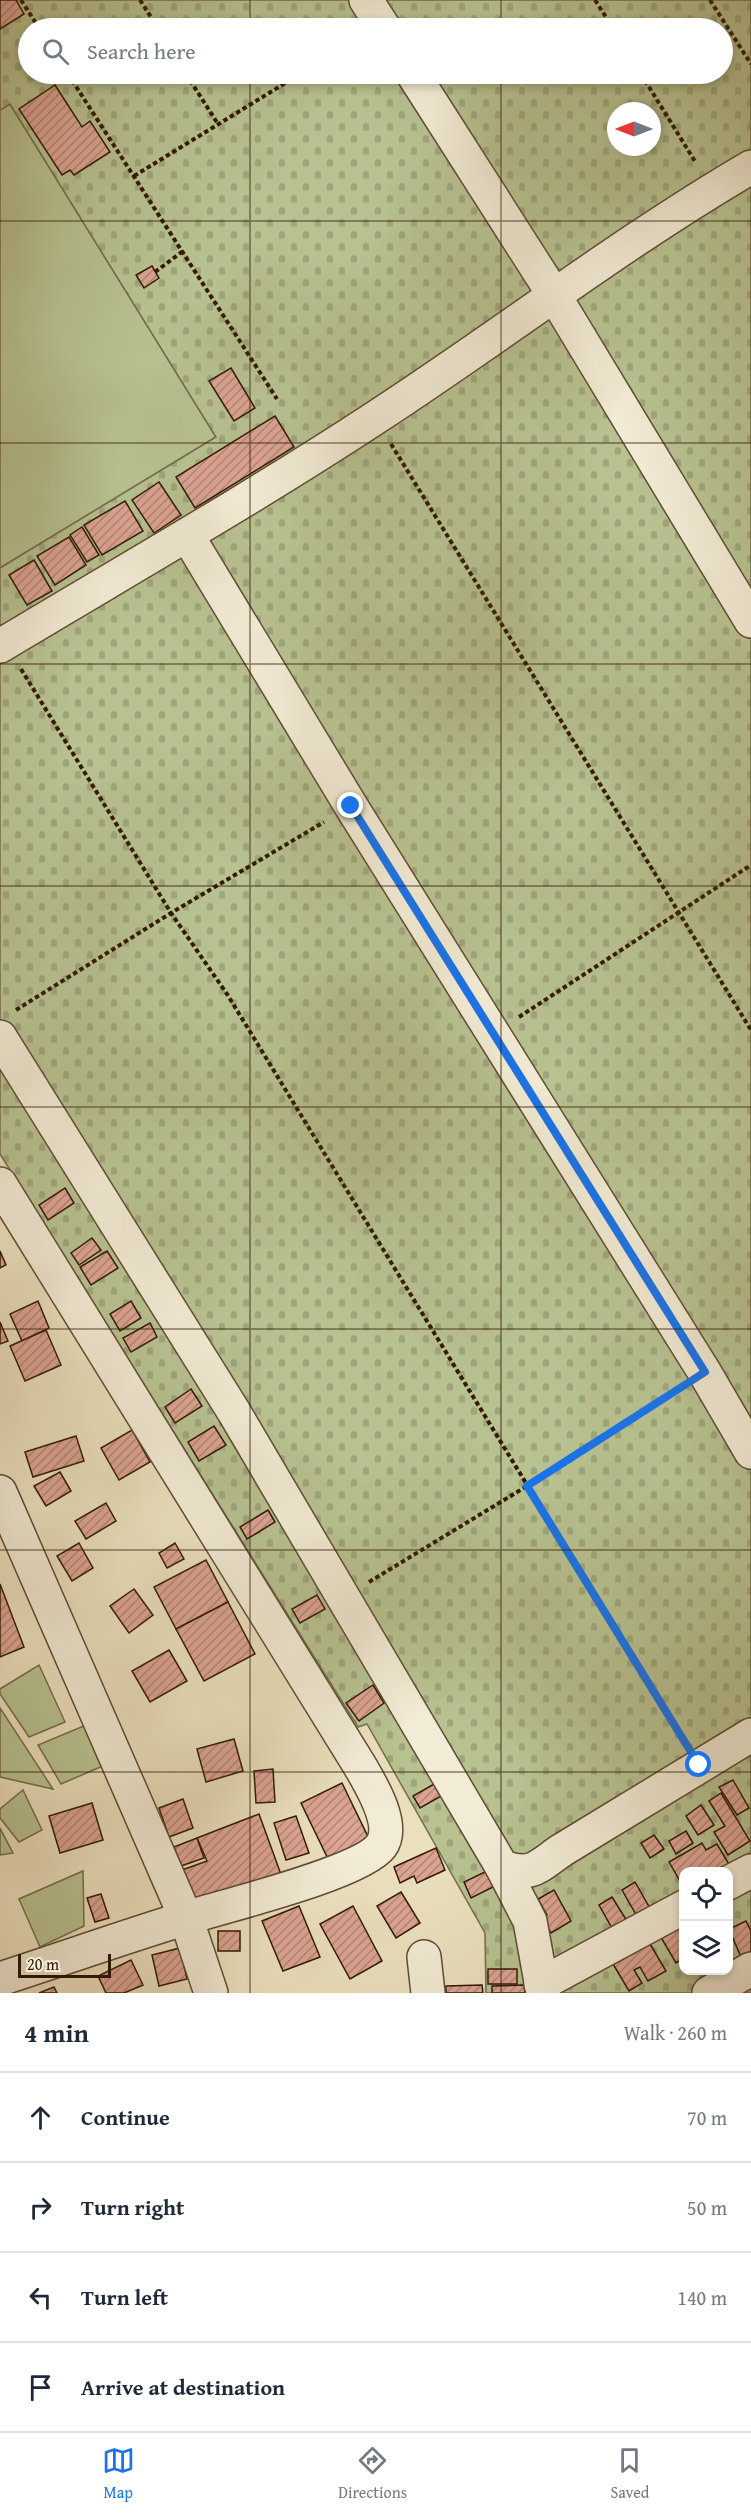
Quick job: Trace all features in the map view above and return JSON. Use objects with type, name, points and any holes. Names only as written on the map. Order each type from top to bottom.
[{"type":"street","points":[[366,0],[378,18]]},
{"type":"street","points":[[419,84],[554,295],[751,621]]},
{"type":"street","points":[[3,644],[187,535],[375,418],[554,295],[712,190],[751,167]]},
{"type":"street","points":[[187,535],[351,806],[705,1372],[751,1452]]},
{"type":"street","points":[[5,1025],[502,1867],[530,1921],[542,1989],[679,1910]]},
{"type":"street","points":[[0,1184],[355,1759],[373,1790],[387,1831],[382,1844],[373,1855],[342,1869],[0,1979]]},
{"type":"street","points":[[0,1492],[186,1918],[211,1993]]},
{"type":"street","points":[[502,1867],[521,1873],[534,1869],[751,1735]]},
{"type":"street","points":[[733,1881],[751,1871]]},
{"type":"street","points":[[424,1957],[428,1993]]},
{"type":"street","points":[[709,1993],[751,1970]]},
{"type":"path","points":[[21,0],[33,18]]},
{"type":"path","points":[[140,0],[152,18]]},
{"type":"path","points":[[595,0],[607,18]]},
{"type":"path","points":[[710,0],[722,18]]},
{"type":"path","points":[[733,36],[751,64]]},
{"type":"path","points":[[74,84],[277,399]]},
{"type":"path","points":[[192,84],[218,124]]},
{"type":"path","points":[[134,176],[284,84]]},
{"type":"path","points":[[647,84],[712,190]]},
{"type":"path","points":[[155,272],[183,251]]},
{"type":"path","points":[[375,418],[751,1030]]},
{"type":"path","points":[[3,644],[171,913],[227,994],[699,1765]]},
{"type":"path","points":[[5,1025],[171,913],[351,806]]},
{"type":"path","points":[[493,1034],[679,910],[751,865]]},
{"type":"path","points":[[342,1598],[527,1486],[705,1372]]},
{"type":"green space","points":[[0,0],[751,0],[751,1993],[486,1993],[485,1933],[367,1724],[358,1727],[0,1154],[0,568],[216,437],[10,104],[0,110]]},
{"type":"green space","points":[[10,104],[216,437],[0,568],[0,110]]},
{"type":"green space","points":[[39,1665],[65,1722],[29,1737],[0,1694],[0,1689]]},
{"type":"green space","points":[[0,1708],[53,1789],[0,1777]]},
{"type":"green space","points":[[86,1725],[105,1765],[61,1784],[38,1745]]},
{"type":"green space","points":[[23,1790],[42,1830],[19,1842],[0,1818],[0,1809]]},
{"type":"green space","points":[[0,1828],[13,1853],[0,1855]]},
{"type":"green space","points":[[83,1871],[84,1926],[40,1947],[19,1899]]},
{"type":"building","points":[[0,0],[16,0],[24,14],[0,29]]},
{"type":"building","points":[[55,85],[82,127],[90,121],[110,152],[74,175],[70,170],[62,175],[19,109]]},
{"type":"building","points":[[152,266],[159,278],[144,288],[136,275]]},
{"type":"building","points":[[231,368],[255,408],[234,421],[209,381]]},
{"type":"building","points":[[275,416],[294,447],[195,508],[176,477]]},
{"type":"building","points":[[159,482],[181,515],[154,533],[132,500]]},
{"type":"building","points":[[125,501],[143,531],[102,555],[84,525]]},
{"type":"building","points":[[82,527],[99,555],[87,562],[70,535]]},
{"type":"building","points":[[69,537],[86,565],[55,585],[37,556]]},
{"type":"building","points":[[34,560],[52,591],[27,605],[9,575]]},
{"type":"building","points":[[65,1188],[74,1203],[48,1220],[39,1205]]},
{"type":"building","points":[[92,1238],[101,1250],[79,1265],[71,1253]]},
{"type":"building","points":[[0,1251],[6,1265],[0,1268]]},
{"type":"building","points":[[107,1251],[118,1268],[91,1285],[80,1267]]},
{"type":"building","points":[[38,1301],[49,1328],[22,1341],[10,1314]]},
{"type":"building","points":[[131,1301],[141,1318],[120,1331],[110,1314]]},
{"type":"building","points":[[0,1322],[8,1341],[0,1344]]},
{"type":"building","points":[[150,1323],[157,1337],[131,1352],[123,1338]]},
{"type":"building","points":[[46,1330],[61,1365],[25,1381],[10,1346]]},
{"type":"building","points":[[191,1389],[202,1406],[175,1423],[165,1407]]},
{"type":"building","points":[[214,1426],[226,1445],[199,1461],[188,1442]]},
{"type":"building","points":[[132,1430],[150,1462],[119,1480],[101,1448]]},
{"type":"building","points":[[76,1436],[84,1461],[33,1477],[25,1452]]},
{"type":"building","points":[[60,1472],[71,1491],[46,1506],[34,1486]]},
{"type":"building","points":[[106,1503],[116,1521],[86,1539],[75,1521]]},
{"type":"building","points":[[268,1510],[275,1522],[247,1539],[240,1527]]},
{"type":"building","points":[[79,1543],[93,1568],[72,1581],[57,1556]]},
{"type":"building","points":[[175,1543],[184,1559],[167,1568],[159,1553]]},
{"type":"building","points":[[206,1560],[228,1602],[176,1629],[154,1587]]},
{"type":"building","points":[[0,1584],[24,1647],[0,1657]]},
{"type":"building","points":[[134,1589],[153,1615],[129,1633],[110,1606]]},
{"type":"building","points":[[317,1595],[325,1609],[300,1623],[292,1609]]},
{"type":"building","points":[[228,1602],[255,1654],[204,1681],[176,1629]]},
{"type":"building","points":[[169,1650],[187,1681],[150,1702],[132,1671]]},
{"type":"building","points":[[373,1685],[384,1703],[359,1721],[346,1703]]},
{"type":"building","points":[[234,1739],[243,1771],[206,1782],[197,1749]]},
{"type":"building","points":[[273,1769],[275,1802],[256,1803],[254,1771]]},
{"type":"building","points":[[733,1780],[749,1808],[737,1815],[719,1787]]},
{"type":"building","points":[[342,1783],[372,1845],[331,1865],[301,1803]]},
{"type":"building","points":[[436,1783],[443,1795],[420,1808],[413,1796]]},
{"type":"building","points":[[721,1793],[750,1841],[728,1855],[714,1832],[725,1826],[709,1801]]},
{"type":"building","points":[[183,1799],[193,1828],[169,1837],[159,1808]]},
{"type":"building","points":[[92,1803],[103,1840],[60,1853],[49,1816]]},
{"type":"building","points":[[701,1805],[714,1825],[698,1835],[686,1816]]},
{"type":"building","points":[[259,1814],[283,1880],[197,1911],[182,1870],[207,1861],[197,1838]]},
{"type":"building","points":[[296,1816],[309,1853],[286,1860],[274,1823]]},
{"type":"building","points":[[686,1831],[693,1843],[676,1854],[669,1841]]},
{"type":"building","points":[[654,1835],[664,1849],[650,1858],[641,1843]]},
{"type":"building","points":[[197,1838],[204,1858],[181,1866],[174,1847]]},
{"type":"building","points":[[702,1843],[706,1850],[717,1844],[730,1866],[679,1867],[679,1879],[669,1862]]},
{"type":"building","points":[[436,1848],[445,1870],[417,1883],[414,1876],[400,1883],[394,1867]]},
{"type":"building","points":[[487,1871],[495,1886],[471,1898],[464,1882]]},
{"type":"building","points":[[635,1882],[651,1910],[638,1918],[622,1890]]},
{"type":"building","points":[[554,1890],[571,1921],[551,1933],[543,1918],[547,1915],[538,1899]]},
{"type":"building","points":[[401,1892],[420,1923],[396,1938],[377,1906]]},
{"type":"building","points":[[101,1894],[109,1918],[95,1922],[87,1898]]},
{"type":"building","points":[[612,1897],[627,1921],[613,1930],[599,1905]]},
{"type":"building","points":[[299,1906],[320,1957],[283,1971],[262,1921]]},
{"type":"building","points":[[353,1906],[382,1961],[350,1979],[320,1924]]},
{"type":"building","points":[[746,1921],[751,1931],[751,1952],[741,1957],[733,1938],[733,1927]]},
{"type":"building","points":[[677,1923],[679,1926],[679,1961],[676,1963],[659,1934]]},
{"type":"building","points":[[218,1931],[240,1931],[240,1951],[218,1951]]},
{"type":"building","points":[[646,1937],[666,1971],[648,1981],[640,1967],[634,1970],[642,1983],[629,1991],[610,1959]]},
{"type":"building","points":[[180,1948],[187,1979],[159,1986],[152,1955]]},
{"type":"building","points":[[131,1960],[143,1985],[124,1993],[106,1993],[98,1976]]},
{"type":"building","points":[[488,1969],[517,1969],[517,1984],[488,1984]]},
{"type":"building","points":[[482,1985],[483,1993],[446,1993],[446,1986]]},
{"type":"building","points":[[524,1985],[525,1993],[492,1993],[492,1986]]},
{"type":"building","points":[[54,1987],[57,1993],[39,1993]]},
{"type":"route","points":[[351,806],[705,1372],[527,1486],[699,1765]]}]
